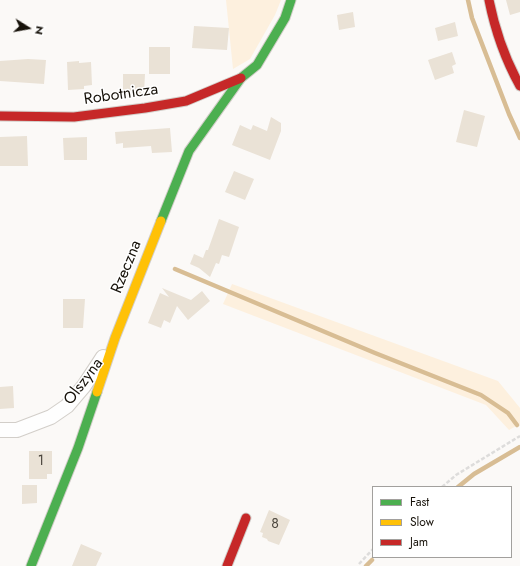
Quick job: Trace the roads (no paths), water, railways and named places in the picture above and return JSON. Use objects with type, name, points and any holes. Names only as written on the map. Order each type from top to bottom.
[{"type":"street","name":"Rzeczna","points":[[31,566],[78,448],[115,338],[189,151],[241,78],[257,65],[284,18],[291,0]]},
{"type":"street","points":[[489,0],[496,33],[514,76],[520,86]]},
{"type":"street","name":"Robotnicza","points":[[0,116],[74,117],[145,108],[186,101],[241,78]]},
{"type":"street","name":"Olszyna","points":[[0,430],[17,430],[51,418],[68,406],[84,386],[115,338]]},
{"type":"street","points":[[227,566],[246,518]]},
{"type":"waterway","points":[[468,0],[472,18],[509,114],[520,138]]},
{"type":"waterway","points":[[175,269],[375,353],[481,395],[508,413],[517,425]]},
{"type":"waterway","points":[[459,486],[474,474],[520,447]]},
{"type":"waterway","points":[[366,566],[372,560]]}]
